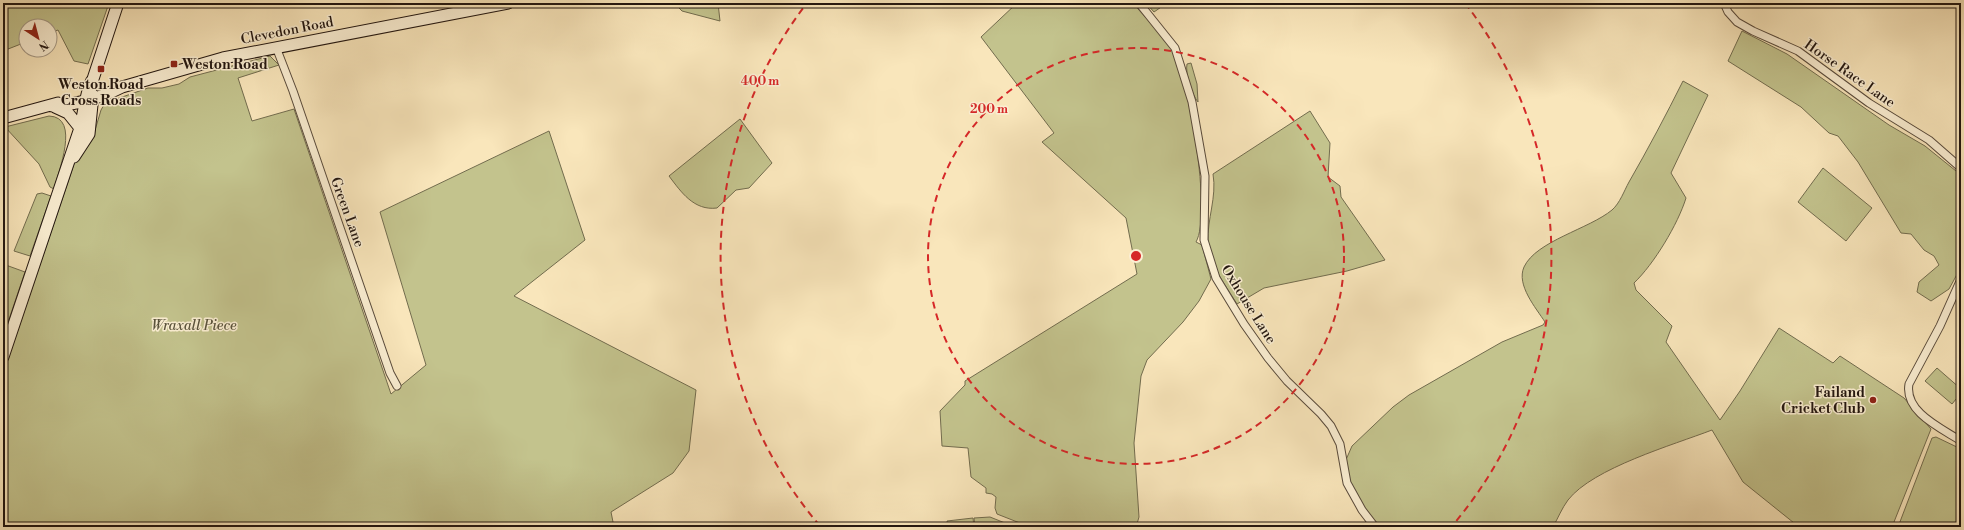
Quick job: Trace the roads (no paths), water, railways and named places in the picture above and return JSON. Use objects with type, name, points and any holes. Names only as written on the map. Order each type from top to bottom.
[{"type":"main road","points":[[3,357],[80,128],[90,96],[93,79],[118,3]]},
{"type":"main road","name":"Clevedon Road","points":[[3,118],[52,106],[67,105],[109,88],[122,87],[215,60],[480,6],[508,3]]},
{"type":"main road","points":[[68,163],[89,134],[90,96]]},
{"type":"main road","points":[[52,106],[68,113],[80,128]]},
{"type":"street","name":"Oxhouse Lane","points":[[1139,3],[1175,48],[1192,102],[1205,176],[1204,240],[1216,278],[1244,324],[1268,358],[1287,381],[1321,414],[1331,426],[1340,444],[1347,483],[1359,505],[1374,527]]},
{"type":"street","name":"Horse Race Lane","points":[[1724,3],[1728,12],[1737,22],[1753,31],[1798,51],[1869,103],[1929,140],[1961,168]]},
{"type":"street","name":"Green Lane","points":[[276,47],[293,91],[390,373],[397,386]]},
{"type":"street","points":[[1961,279],[1940,326],[1909,384],[1908,390],[1911,401],[1925,418],[1961,441]]},
{"type":"place","name":"Weston Road","points":[[174,64]]},
{"type":"place","name":"Weston Road Cross Roads","points":[[101,69]]},
{"type":"place","name":"Failand Cricket Club","points":[[1873,400]]},
{"type":"park label","name":"Wraxall Piece","points":[[194,325]]}]
